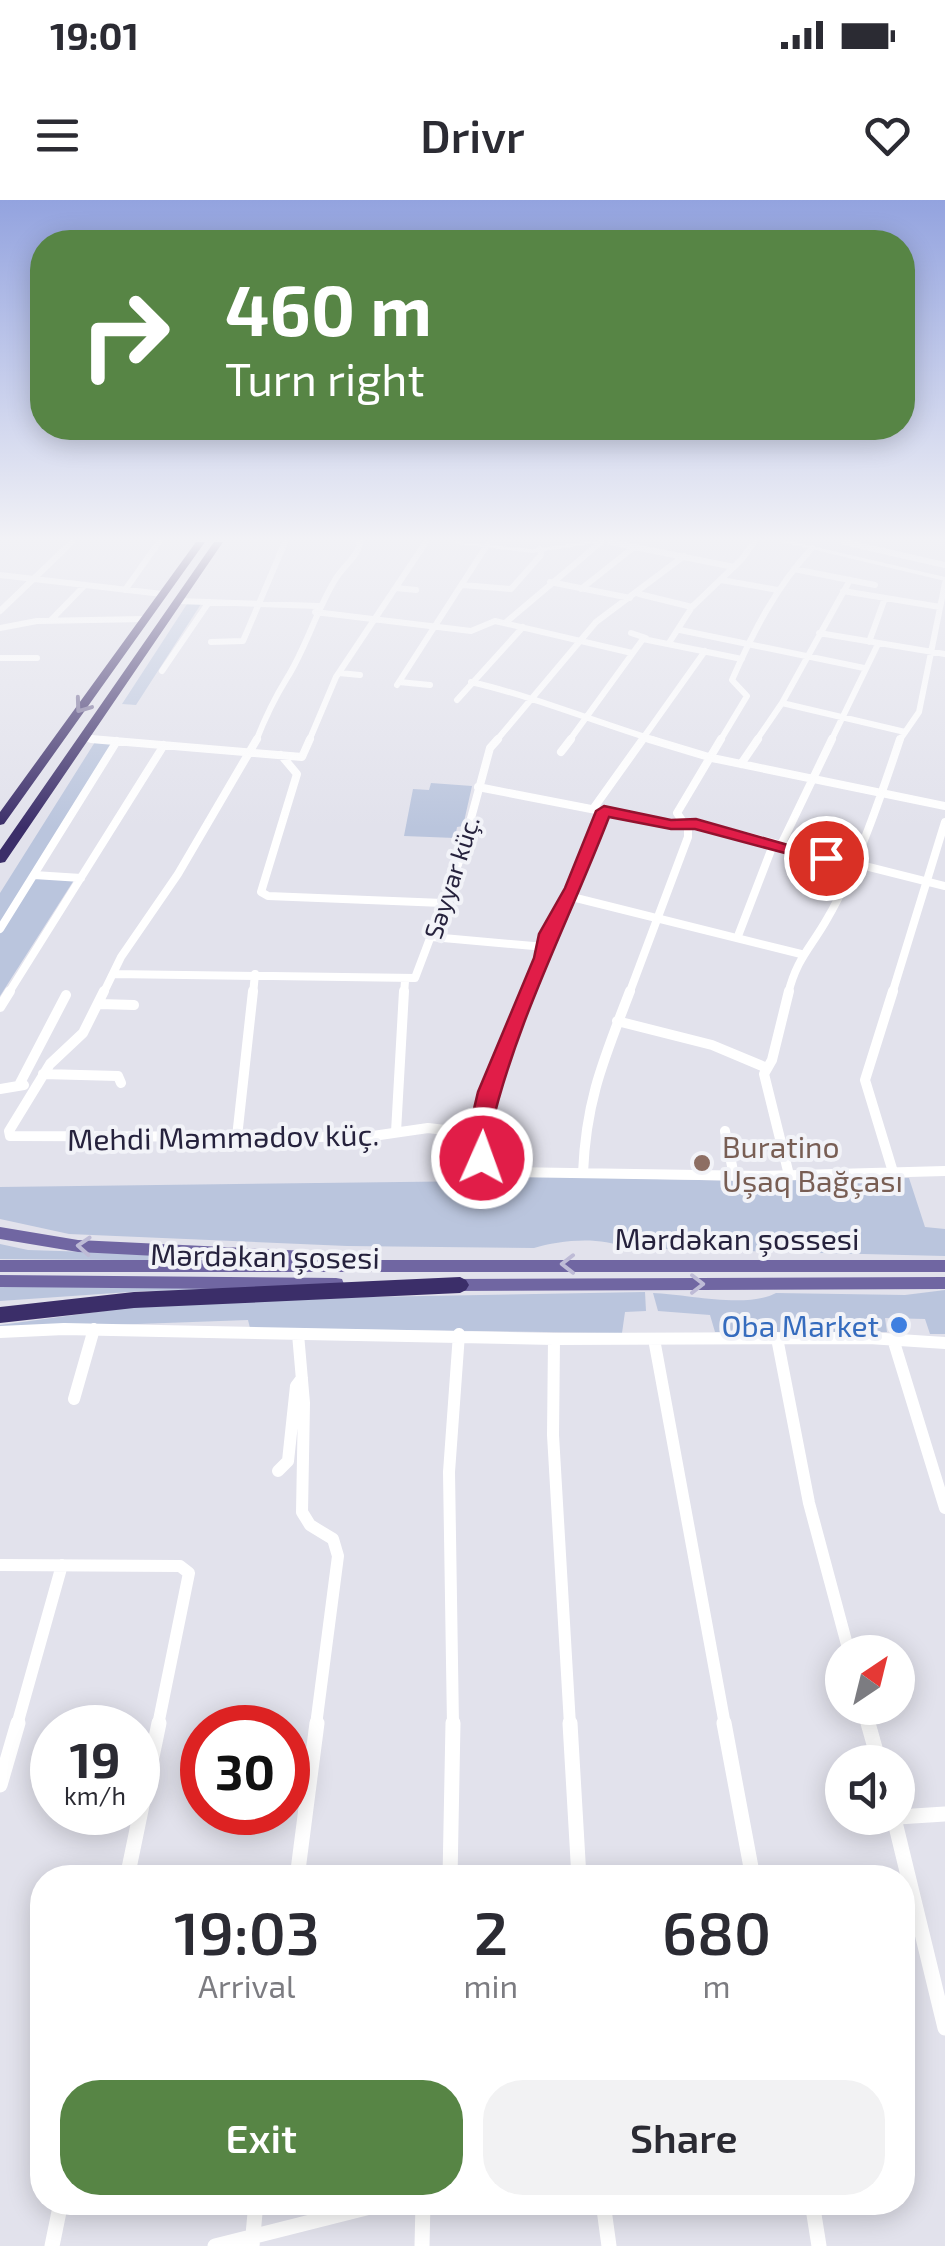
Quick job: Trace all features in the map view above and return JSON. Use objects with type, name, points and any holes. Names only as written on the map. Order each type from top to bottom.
[{"type":"highway","points":[[3,818],[132,637]]},
{"type":"highway","points":[[0,859],[153,637]]},
{"type":"highway","points":[[0,1314],[134,1300],[460,1285]]},
{"type":"main road","points":[[0,870],[33,813]]},
{"type":"main road","points":[[0,1234],[78,1246],[460,1264]]},
{"type":"main road","name":"Mərdəkan şosesi","points":[[0,1266],[528,1264]]},
{"type":"main road","name":"Mərdəkan şossesi","points":[[528,1264],[945,1266]]},
{"type":"main road","name":"Mərdəkan şosesi","points":[[0,1281],[530,1284]]},
{"type":"main road","name":"Mərdəkan şossesi","points":[[530,1284],[945,1283]]},
{"type":"street","points":[[162,671],[185,637]]},
{"type":"street","points":[[211,642],[241,642],[243,637]]},
{"type":"street","points":[[0,1089],[35,1087],[79,1038],[113,974],[178,874],[250,751],[272,708],[274,692],[287,678],[304,637]]},
{"type":"street","points":[[83,738],[302,757],[339,673],[363,637]]},
{"type":"street","points":[[428,637],[398,684],[430,685]]},
{"type":"street","points":[[457,700],[514,637]]},
{"type":"street","points":[[565,637],[632,653]]},
{"type":"street","name":"Səyyar küç.","points":[[405,981],[417,976],[432,937],[464,845],[490,748],[582,637]]},
{"type":"street","points":[[669,643],[674,637]]},
{"type":"street","points":[[717,637],[864,668]]},
{"type":"street","points":[[583,1173],[588,1109],[655,916],[688,837],[688,829],[677,813],[748,694],[732,680],[753,637]]},
{"type":"street","points":[[740,764],[782,704],[818,637]]},
{"type":"street","points":[[840,637],[945,654]]},
{"type":"street","points":[[738,936],[777,846],[814,779],[874,637]]},
{"type":"street","points":[[789,1176],[764,1078],[795,965],[824,926],[904,732],[919,712],[934,637]]},
{"type":"street","points":[[561,752],[646,638],[742,659]]},
{"type":"street","points":[[705,652],[643,738],[599,810],[489,1092],[479,1134],[484,1141],[484,1164],[493,1170],[734,1176],[945,1171]]},
{"type":"street","points":[[0,658],[37,658]]},
{"type":"street","points":[[339,673],[360,675]]},
{"type":"street","points":[[471,682],[514,692],[584,719],[712,758],[945,806]]},
{"type":"street","points":[[782,704],[904,732]]},
{"type":"street","points":[[0,929],[117,741]]},
{"type":"street","points":[[0,1006],[164,744]]},
{"type":"street","points":[[281,755],[297,774],[261,892],[268,896],[443,903]]},
{"type":"street","points":[[478,787],[696,824],[945,886]]},
{"type":"street","points":[[893,1172],[864,1080],[945,822]]},
{"type":"street","points":[[34,875],[80,878]]},
{"type":"street","points":[[568,896],[801,954]]},
{"type":"street","points":[[432,937],[546,947]]},
{"type":"street","points":[[113,974],[255,974],[405,981],[396,1132]]},
{"type":"street","points":[[237,1137],[255,974]]},
{"type":"street","points":[[18,1085],[66,995]]},
{"type":"street","points":[[98,1004],[134,1005]]},
{"type":"street","points":[[617,1022],[712,1045],[767,1068]]},
{"type":"street","points":[[43,1074],[118,1076],[121,1083]]},
{"type":"street","name":"Mehdi Məmmədov küç.","points":[[35,1087],[10,1136],[366,1137],[428,1128],[479,1134]]},
{"type":"street","points":[[724,1132],[734,1176]]},
{"type":"street","points":[[0,1332],[94,1329],[945,1343]]},
{"type":"street","points":[[74,1398],[94,1329]]},
{"type":"street","points":[[298,1334],[302,1378],[302,1512],[310,1525],[334,1539],[338,1556],[299,1865]]},
{"type":"street","points":[[450,1865],[455,1655],[449,1472],[459,1334]]},
{"type":"street","points":[[554,1338],[553,1435],[578,1865]]},
{"type":"street","points":[[777,1338],[809,1502],[844,1635]]},
{"type":"street","points":[[654,1339],[751,1865]]},
{"type":"street","points":[[893,1340],[945,1508]]},
{"type":"street","points":[[278,1471],[286,1468],[288,1461],[296,1386],[302,1378]]},
{"type":"street","points":[[0,1565],[180,1566],[189,1573],[130,1865]]},
{"type":"street","points":[[0,1785],[62,1566]]},
{"type":"street","points":[[915,1816],[945,1814]]},
{"type":"street","points":[[900,1835],[907,1865]]},
{"type":"street","points":[[915,1899],[945,2028]]},
{"type":"street","points":[[52,2246],[58,2215]]},
{"type":"street","points":[[252,2242],[255,2215]]},
{"type":"street","points":[[214,2246],[252,2242],[345,2215]]},
{"type":"street","points":[[422,2246],[423,2215]]},
{"type":"street","points":[[605,2215],[610,2246]]},
{"type":"street","points":[[814,2215],[820,2246]]},
{"type":"shaded area","points":[[165,637],[179,637],[136,705],[122,704]]},
{"type":"shaded area","points":[[95,742],[113,743],[29,876],[74,880],[0,996],[0,893]]},
{"type":"shaded area","points":[[431,783],[472,786],[463,826],[457,827],[455,838],[404,836],[413,789],[429,790]]},
{"type":"shaded area","points":[[488,1175],[742,1181],[909,1178],[925,1227],[945,1229],[945,1256],[625,1248],[592,1241],[534,1248],[347,1246],[69,1234],[0,1219],[0,1187],[485,1181]]},
{"type":"shaded area","points":[[0,1244],[28,1250],[215,1256],[239,1261],[0,1259]]},
{"type":"shaded area","points":[[0,1286],[253,1289],[144,1291],[0,1301]]},
{"type":"shaded area","points":[[945,1290],[945,1334],[930,1334],[925,1319],[885,1318],[887,1332],[715,1332],[710,1315],[658,1311],[653,1293],[749,1300],[776,1293],[905,1295]]},
{"type":"shaded area","points":[[645,1292],[646,1311],[625,1312],[622,1333],[250,1328],[248,1320],[0,1329],[0,1325],[133,1307],[310,1298]]},
{"type":"place","name":"Buratino Uşaq Bağçası","points":[[702,1163]]},
{"type":"place","name":"Oba Market","points":[[899,1325]]},
{"type":"route","points":[[482,1158],[484,1141],[479,1134],[489,1092],[543,958],[548,934],[573,888],[604,811],[671,824],[696,824],[826,858]]}]
